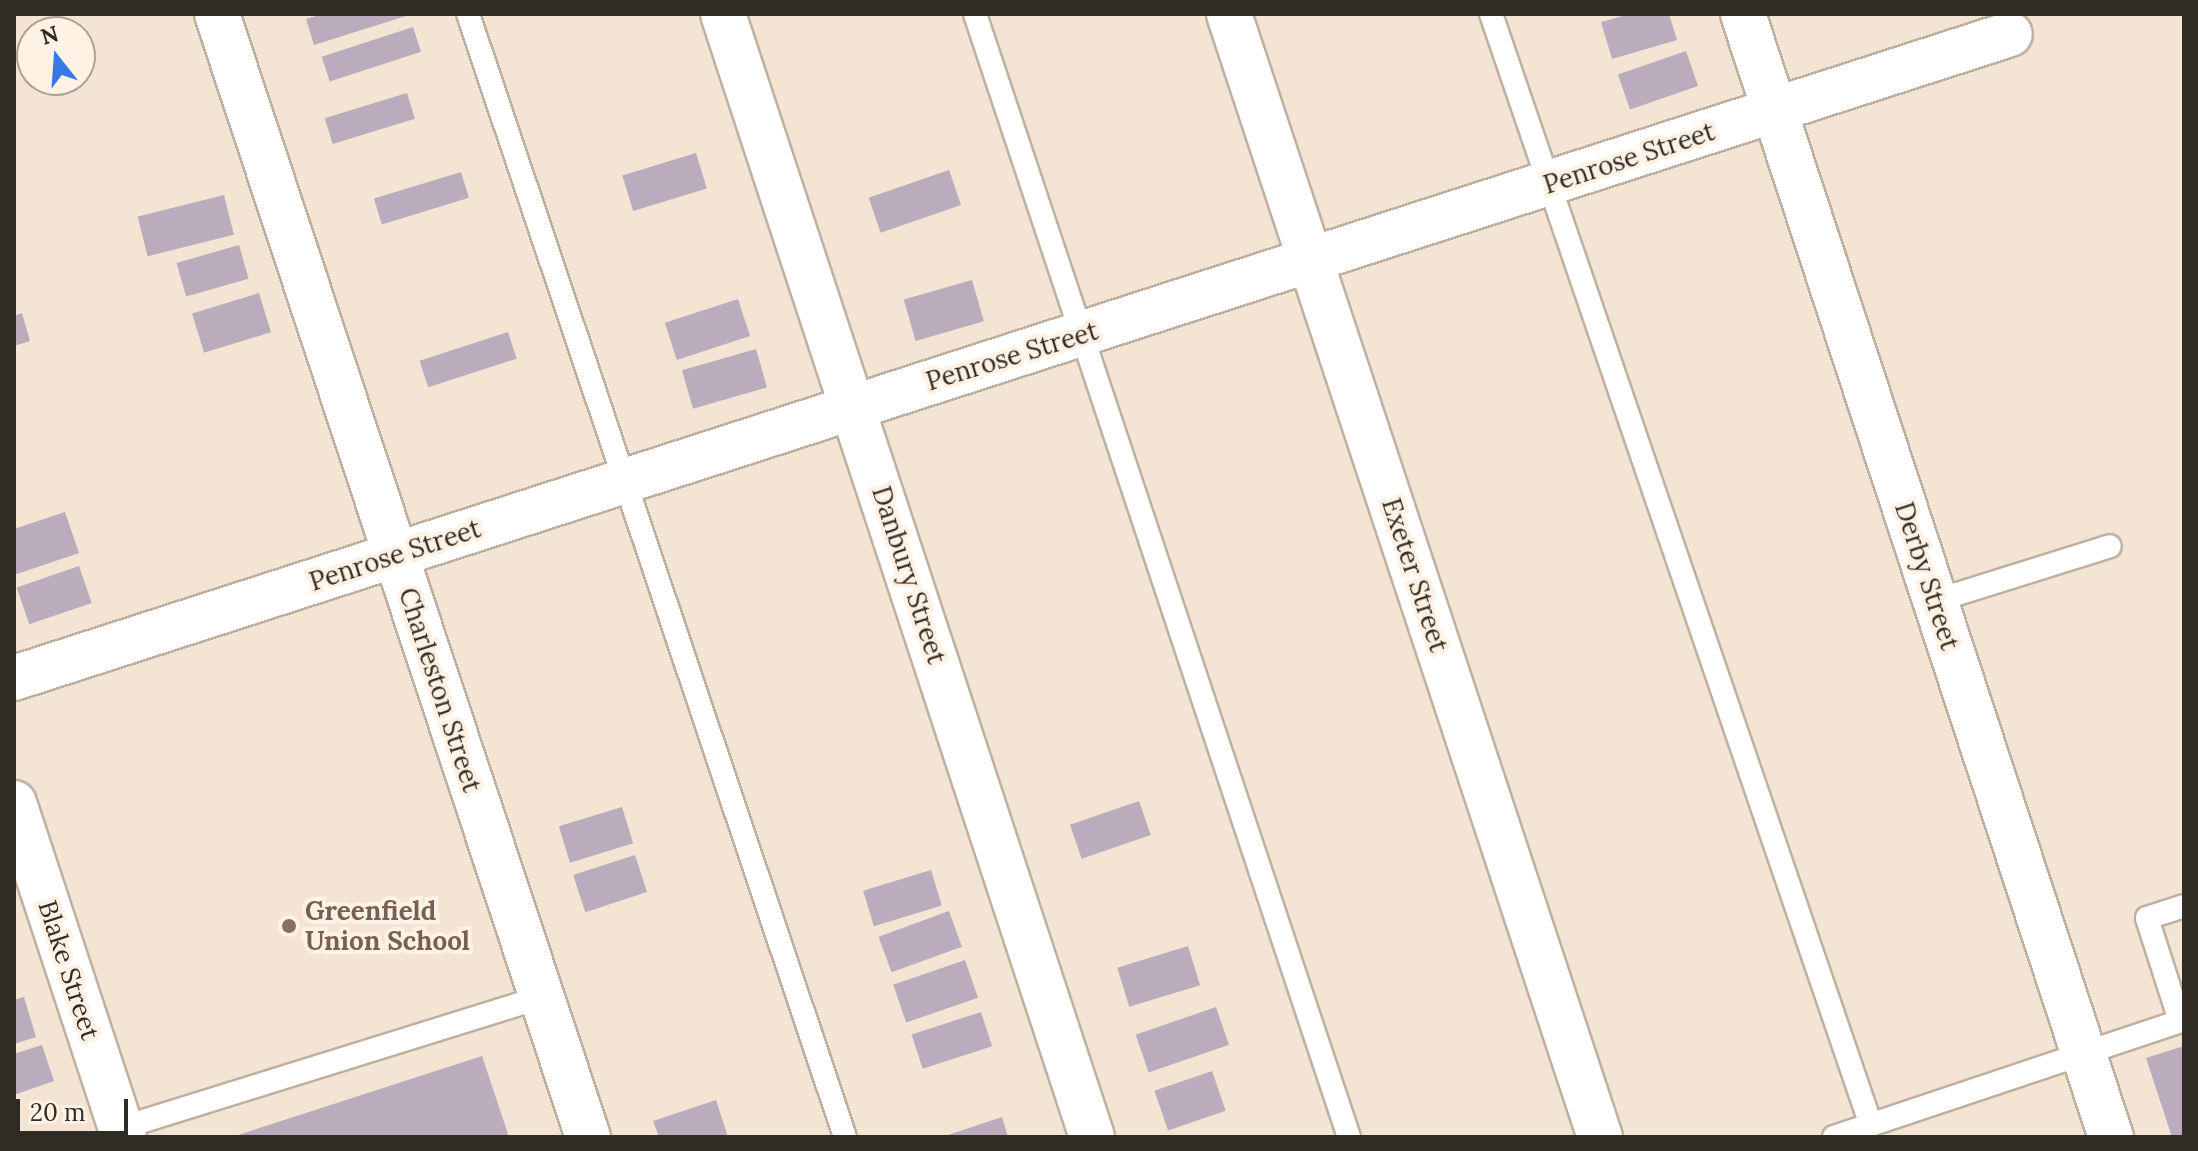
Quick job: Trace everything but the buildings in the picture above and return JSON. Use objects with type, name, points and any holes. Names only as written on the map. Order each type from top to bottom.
[{"type":"street","name":"Charleston Street","points":[[217,14],[588,1137]]},
{"type":"street","name":"Danbury Street","points":[[723,14],[1092,1137]]},
{"type":"street","name":"Exeter Street","points":[[1229,14],[1600,1137]]},
{"type":"street","name":"Derby Street","points":[[1743,14],[2111,1137]]},
{"type":"street","name":"Penrose Street","points":[[14,678],[2010,34]]},
{"type":"street","name":"Blake Street","points":[[14,803],[123,1132]]},
{"type":"lane","points":[[468,14],[621,482],[845,1137]]},
{"type":"lane","points":[[975,14],[1349,1137]]},
{"type":"lane","points":[[1491,14],[1871,1125]]},
{"type":"lane","points":[[1935,601],[2110,546]]},
{"type":"lane","points":[[1834,1137],[2085,1058],[2180,1021],[2147,918],[2184,906]]},
{"type":"lane","points":[[123,1132],[541,997]]},
{"type":"place","name":"Greenfield Union School","points":[[289,926]]}]
